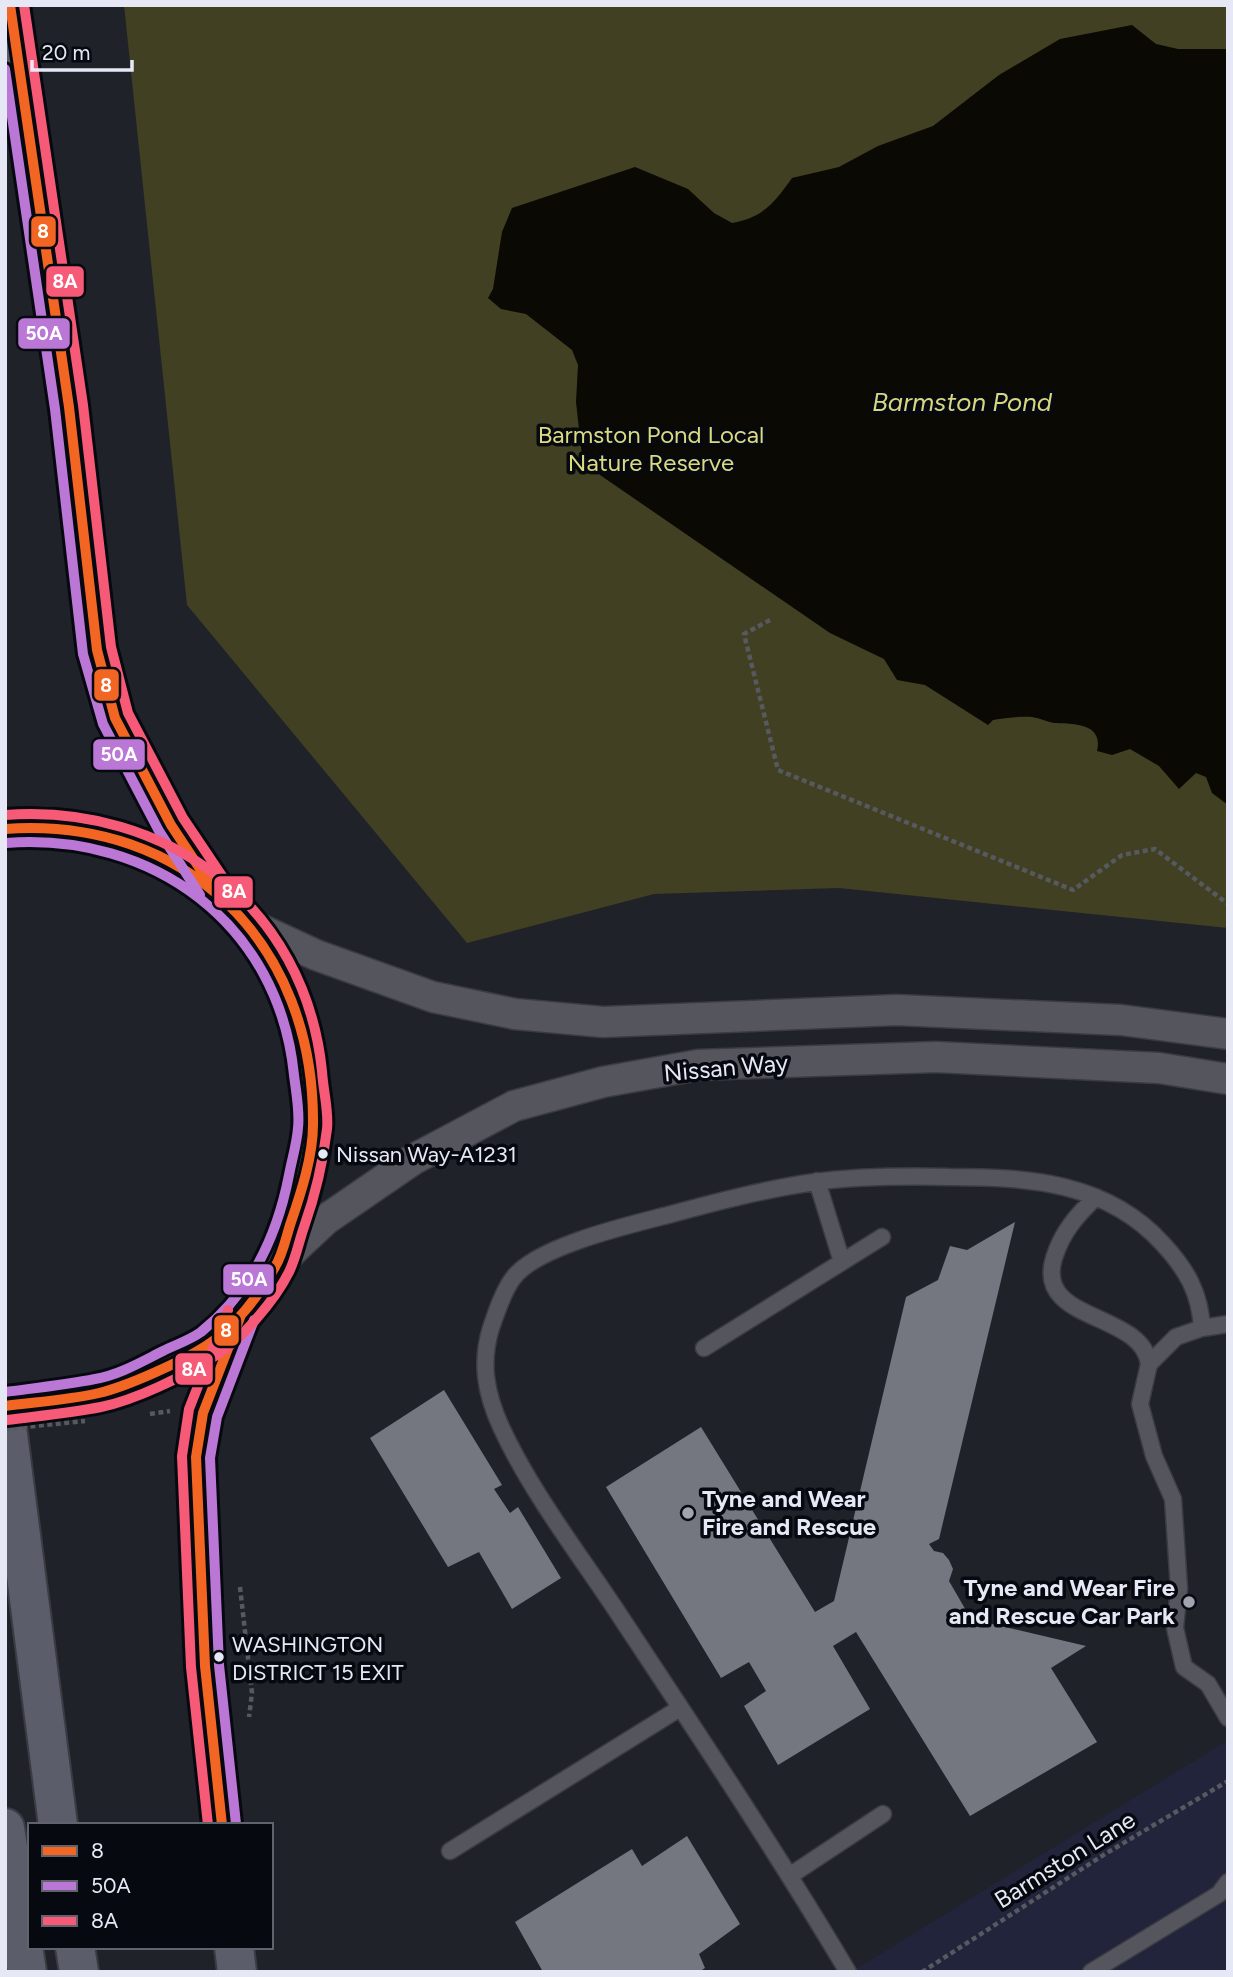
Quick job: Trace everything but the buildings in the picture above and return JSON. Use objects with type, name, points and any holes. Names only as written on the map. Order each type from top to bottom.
[{"type":"highway","points":[[10,5],[69,407],[97,650],[120,729],[171,825],[212,887]]},
{"type":"highway","points":[[222,1823],[205,1666],[196,1457],[203,1413],[241,1315]]},
{"type":"highway","points":[[5,1408],[58,1823]]},
{"type":"highway","points":[[5,1828],[27,1972]]},
{"type":"highway","points":[[75,1949],[79,1972]]},
{"type":"highway","points":[[234,1949],[237,1972]]},
{"type":"street","points":[[5,829],[46,826],[99,834],[161,856],[212,887],[249,924],[286,988],[304,1045],[313,1126],[299,1199],[276,1266],[241,1315],[206,1346],[127,1384],[99,1393],[5,1408]]},
{"type":"street","name":"Nissan Way","points":[[249,924],[316,955],[433,997],[514,1014],[603,1023],[897,1010],[1121,1020],[1228,1034]]},
{"type":"street","name":"Nissan Way","points":[[276,1266],[325,1220],[414,1159],[514,1107],[603,1082],[698,1065],[936,1056],[1159,1068],[1228,1079]]},
{"type":"lane","points":[[848,1972],[791,1875],[548,1506],[501,1427],[482,1371],[491,1328],[514,1276],[558,1248],[712,1203],[817,1181],[872,1176],[1042,1180],[1096,1197],[1154,1233],[1182,1264],[1200,1299],[1202,1328]]},
{"type":"lane","points":[[817,1181],[842,1262]]},
{"type":"lane","points":[[1096,1197],[1071,1223],[1057,1249],[1051,1269],[1056,1292],[1071,1306],[1133,1335],[1148,1351],[1149,1364],[1140,1404],[1154,1456],[1172,1499],[1180,1588],[1175,1628],[1184,1667],[1208,1684],[1228,1718]]},
{"type":"lane","points":[[704,1348],[882,1237]]},
{"type":"lane","points":[[1149,1364],[1176,1337],[1202,1328],[1224,1325]]},
{"type":"lane","points":[[450,1851],[680,1708]]},
{"type":"lane","points":[[791,1875],[883,1814]]},
{"type":"lane","points":[[1091,1972],[1219,1894],[1228,1882]]},
{"type":"path","points":[[770,620],[744,634],[778,770],[1073,890],[1122,855],[1155,849],[1228,904]]},
{"type":"path","points":[[5,1429],[85,1422]]},
{"type":"path","name":"Barmston Lane","points":[[922,1972],[1105,1854],[1228,1781]]},
{"type":"shaded area","points":[[1228,1740],[1228,1972],[851,1972]]},
{"type":"green space","name":"Barmston Pond Local Nature Reserve","points":[[124,5],[1228,5],[1228,928],[839,888],[654,894],[467,943],[187,605]]},
{"type":"water","name":"Barmston Pond","points":[[1132,25],[1156,44],[1178,49],[1228,49],[1228,805],[1212,793],[1206,777],[1196,773],[1179,789],[1159,766],[1130,749],[1112,755],[1097,751],[1096,735],[1084,726],[1027,717],[993,720],[988,725],[925,685],[897,680],[884,659],[830,633],[600,475],[582,456],[576,402],[578,365],[572,350],[526,314],[501,309],[488,298],[493,289],[502,232],[512,208],[635,167],[688,189],[714,213],[732,223],[743,220],[767,208],[792,178],[839,167],[878,146],[933,126],[999,75],[1060,39]]},
{"type":"transit line","name":"8","points":[[10,5],[69,407],[97,650],[115,718],[171,825],[212,887]]},
{"type":"transit line","name":"8A","points":[[24,5],[83,405],[111,647],[128,713],[183,818],[224,879]]},
{"type":"transit line","name":"50A","points":[[5,69],[55,409],[83,654],[103,724],[159,831],[200,895]]},
{"type":"transit line","name":"8A","points":[[5,815],[64,816],[120,827],[172,847],[218,877],[257,914],[288,960],[310,1012],[327,1108],[325,1141],[318,1179],[291,1267],[266,1307],[234,1342],[187,1373],[129,1399],[89,1409],[7,1420]]},
{"type":"transit line","name":"8","points":[[5,829],[71,831],[130,844],[183,869],[228,904],[264,948],[291,1001],[308,1060],[313,1125],[306,1174],[280,1257],[254,1300],[236,1321],[216,1339],[183,1359],[111,1390],[5,1406]]},
{"type":"transit line","name":"50A","points":[[5,1392],[95,1379],[130,1368],[192,1338],[219,1316],[248,1281],[269,1241],[284,1198],[297,1139],[298,1115],[294,1075],[283,1021],[263,973],[235,932],[199,898],[158,872],[111,853],[60,844],[6,843]]},
{"type":"transit line","name":"8A","points":[[208,1823],[191,1667],[182,1456],[189,1409],[228,1310]]},
{"type":"transit line","name":"8","points":[[222,1823],[205,1666],[196,1457],[203,1413],[241,1315]]},
{"type":"transit line","name":"50A","points":[[236,1823],[219,1665],[210,1458],[217,1417],[254,1320]]},
{"type":"place","name":"Nissan Way-A1231","points":[[323,1154]]},
{"type":"place","name":"Tyne and Wear Fire and Rescue","points":[[688,1513]]},
{"type":"place","name":"Tyne and Wear Fire and Rescue Car Park","points":[[1189,1602]]},
{"type":"place","name":"WASHINGTON DISTRICT 15 EXIT","points":[[219,1657]]}]
